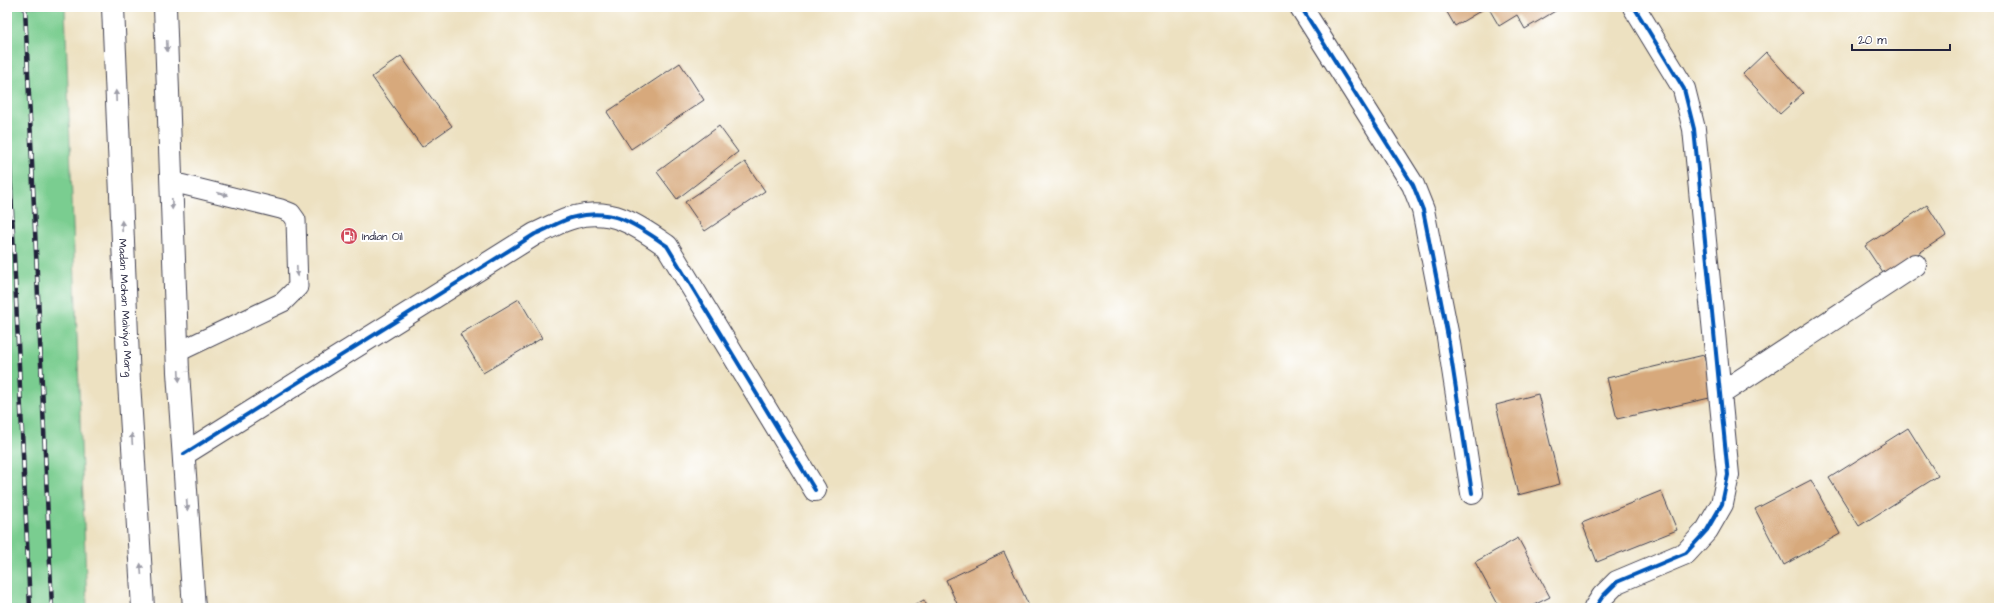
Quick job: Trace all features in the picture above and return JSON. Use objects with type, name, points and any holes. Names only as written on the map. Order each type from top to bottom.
[{"type":"street","name":"Madan Mohan Malviya Marg","points":[[113,7],[129,382],[143,608]]},
{"type":"street","points":[[165,7],[178,352],[194,608]]},
{"type":"street","points":[[1301,7],[1413,185],[1423,210],[1448,336],[1472,493]]},
{"type":"street","points":[[1595,608],[1603,596],[1617,582],[1686,552],[1707,530],[1722,504],[1728,475],[1694,129],[1684,89],[1634,7]]},
{"type":"street","points":[[184,454],[535,234],[575,217],[609,214],[641,228],[667,246],[815,490]]},
{"type":"street","points":[[1720,394],[1915,265]]},
{"type":"lane","points":[[172,182],[281,209],[291,214],[296,220],[298,287],[283,302],[178,352]]},
{"type":"green space","points":[[7,7],[65,7],[87,608],[7,608]]},
{"type":"building","points":[[1444,7],[1487,7],[1455,26]]},
{"type":"building","points":[[1488,7],[1562,7],[1525,29],[1517,15],[1499,26]]},
{"type":"building","points":[[1766,52],[1803,93],[1780,114],[1743,74]]},
{"type":"building","points":[[401,56],[452,126],[422,147],[372,77]]},
{"type":"building","points":[[680,63],[704,100],[631,149],[607,112]]},
{"type":"building","points":[[719,126],[738,152],[677,199],[657,172]]},
{"type":"building","points":[[745,162],[765,191],[705,231],[685,202]]},
{"type":"building","points":[[1927,205],[1946,235],[1885,276],[1865,246]]},
{"type":"building","points":[[519,299],[542,338],[483,373],[460,334]]},
{"type":"building","points":[[1704,355],[1714,397],[1617,419],[1607,378]]},
{"type":"building","points":[[1538,394],[1560,484],[1518,495],[1496,405]]},
{"type":"building","points":[[1908,428],[1938,476],[1859,526],[1829,478]]},
{"type":"building","points":[[1811,480],[1840,534],[1784,565],[1755,509]]},
{"type":"building","points":[[1661,491],[1677,530],[1597,562],[1582,523]]},
{"type":"building","points":[[1518,538],[1550,597],[1528,608],[1500,608],[1475,562]]},
{"type":"building","points":[[1004,552],[1030,608],[959,608],[946,580]]},
{"type":"building","points":[[924,600],[928,608],[908,608]]},
{"type":"railway","points":[[25,7],[52,608]]},
{"type":"railway","points":[[7,101],[30,608]]},
{"type":"cycle path","points":[[1301,7],[1413,185],[1423,210],[1448,337],[1472,493]]},
{"type":"cycle path","points":[[1595,608],[1603,596],[1617,582],[1686,553],[1707,530],[1722,504],[1728,475],[1694,129],[1684,89],[1634,7]]},
{"type":"cycle path","points":[[184,454],[535,234],[570,218],[601,214],[624,220],[635,225],[667,246],[815,490]]},
{"type":"place","name":"Indian Oil","points":[[349,236]]}]
